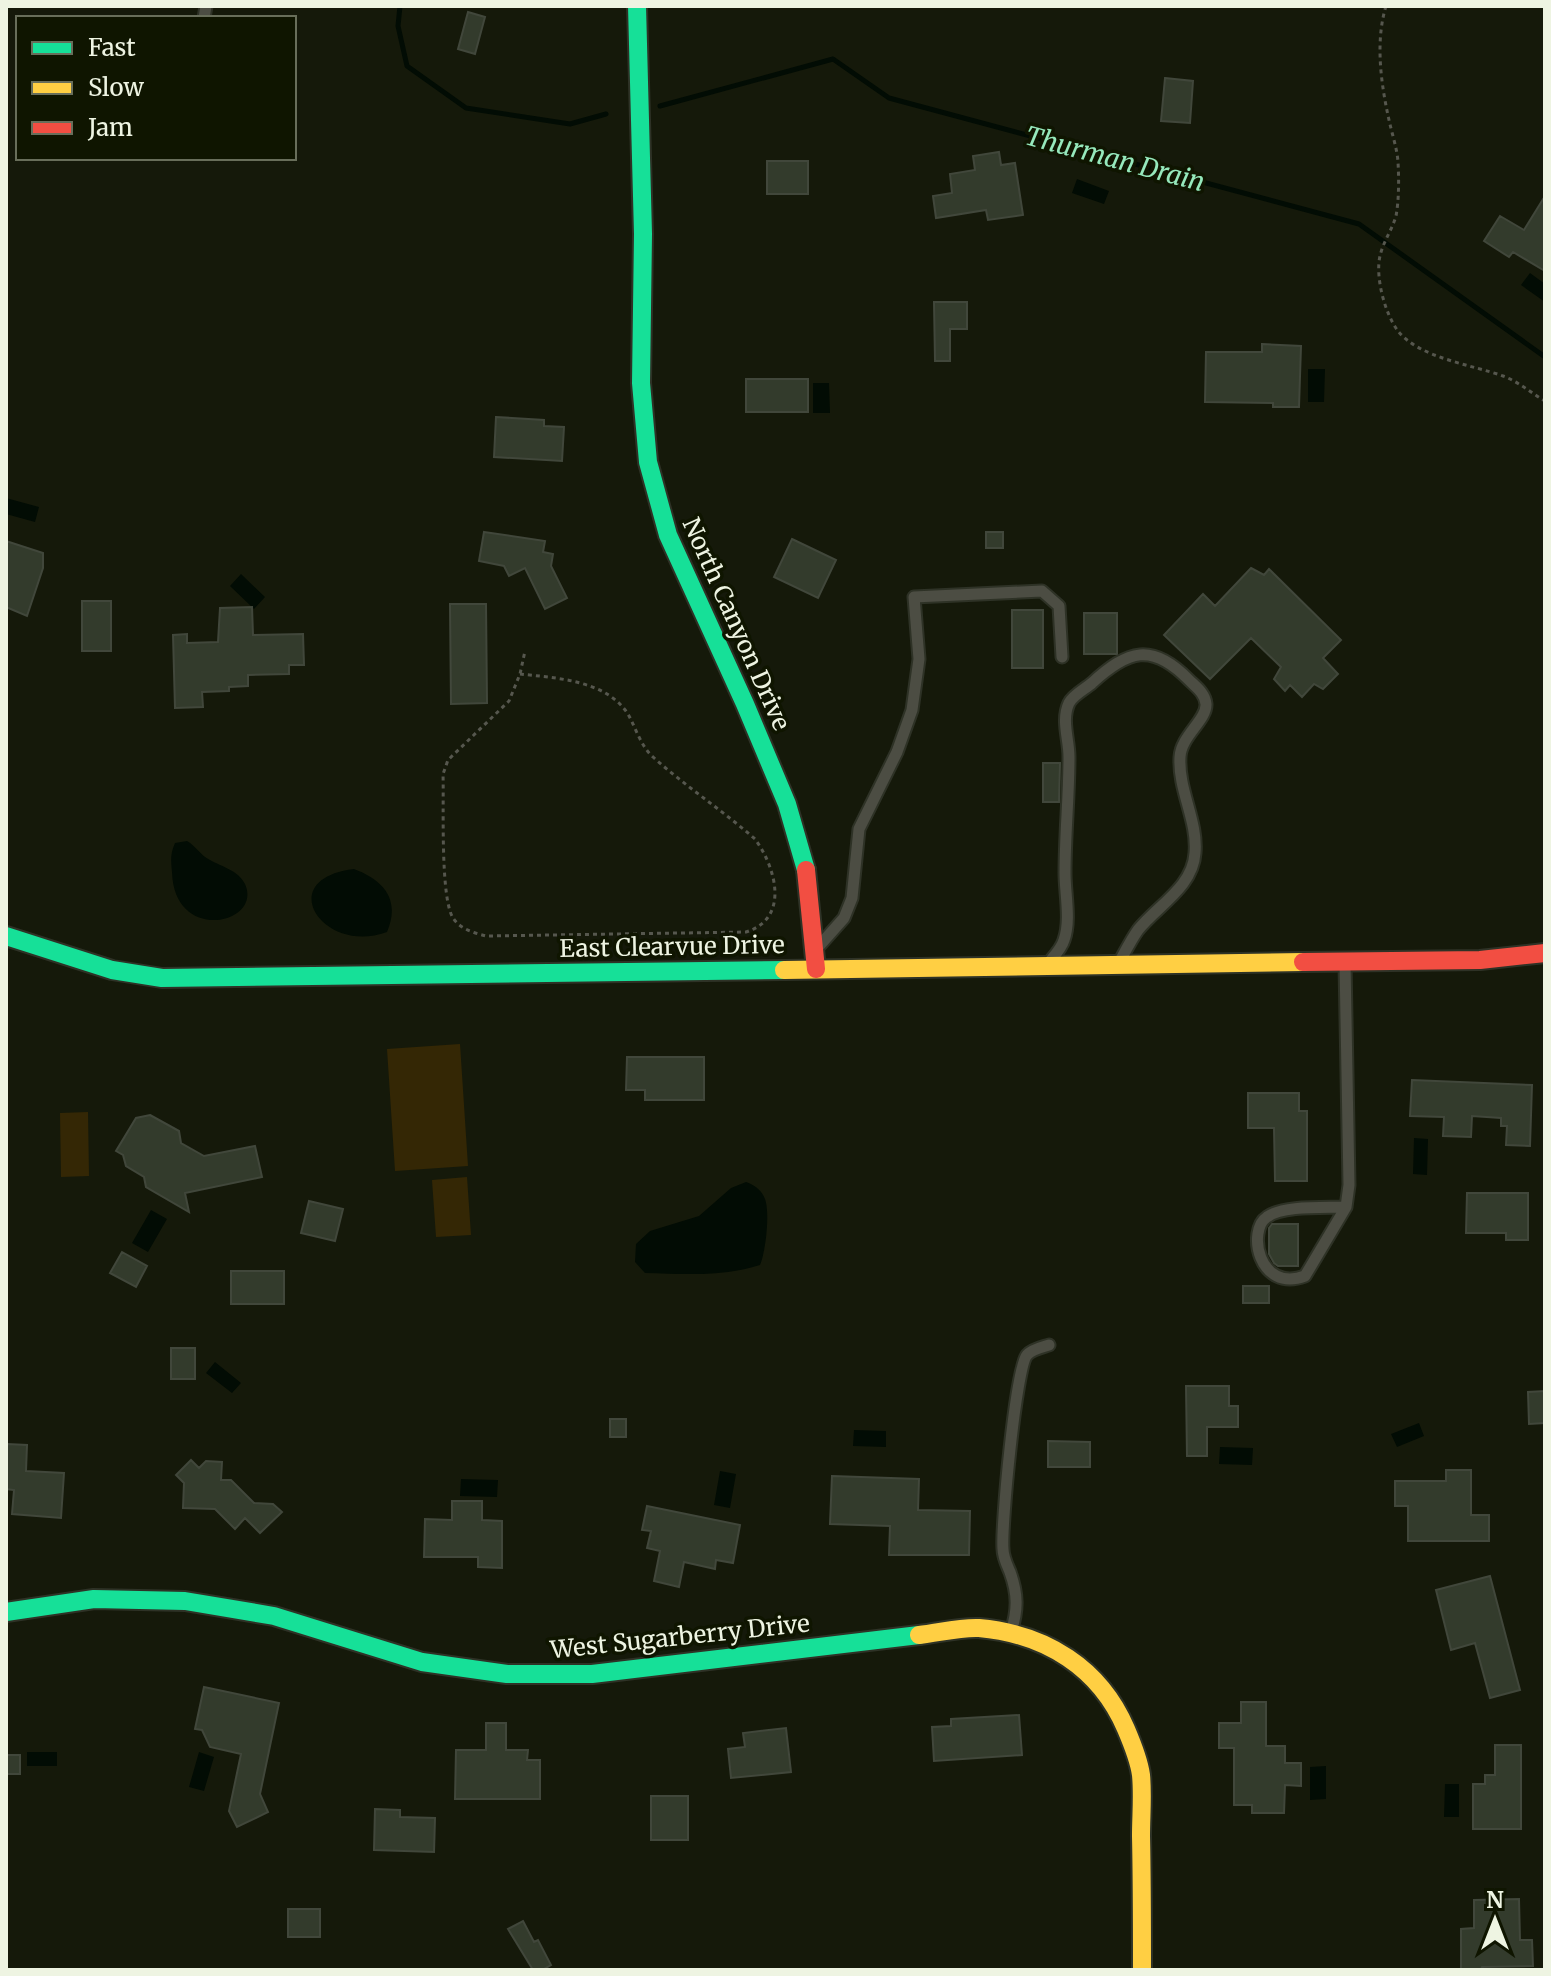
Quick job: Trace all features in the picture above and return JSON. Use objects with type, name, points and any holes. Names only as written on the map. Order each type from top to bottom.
[{"type":"street","name":"North Canyon Drive","points":[[637,6],[643,234],[641,383],[648,462],[668,535],[787,804],[807,874],[815,960]]},
{"type":"street","name":"East Clearvue Drive","points":[[6,936],[112,970],[162,978],[815,960],[1118,966],[1495,960],[1545,953]]},
{"type":"street","name":"West Sugarberry Drive","points":[[6,1612],[94,1599],[185,1601],[274,1616],[422,1662],[482,1672],[542,1676],[592,1674],[976,1628],[1011,1632],[1037,1640],[1073,1659],[1103,1687],[1122,1715],[1134,1742],[1141,1774],[1142,1970]]},
{"type":"lane","points":[[815,960],[844,918],[852,898],[859,829],[897,752],[912,710],[919,659],[914,597],[1042,591],[1059,606],[1062,657]]},
{"type":"lane","points":[[1047,966],[1064,940],[1067,926],[1065,872],[1069,754],[1065,715],[1071,700],[1107,669],[1126,658],[1153,654],[1165,658],[1179,670],[1203,693],[1206,704],[1205,711],[1183,740],[1179,755],[1180,778],[1195,838],[1196,855],[1183,882],[1165,905],[1140,927],[1118,966]]},
{"type":"lane","points":[[1345,962],[1349,1185],[1346,1207],[1305,1276],[1283,1278],[1271,1274],[1263,1266],[1258,1246],[1260,1224],[1266,1217],[1279,1211],[1346,1207]]},
{"type":"lane","points":[[1011,1632],[1018,1611],[1017,1600],[1003,1551],[1005,1492],[1016,1405],[1024,1360],[1029,1353],[1049,1345]]},
{"type":"path","points":[[1386,6],[1379,47],[1388,119],[1398,161],[1397,203],[1378,265],[1390,316],[1399,332],[1416,346],[1521,384],[1545,401]]},
{"type":"path","points":[[520,674],[580,683],[603,691],[616,700],[627,713],[650,755],[755,839],[767,856],[775,884],[773,907],[761,924],[746,932],[486,936],[459,925],[452,917],[447,895],[443,774],[448,760],[457,750],[500,713],[509,701],[525,651]]},
{"type":"shaded area","points":[[1077,179],[1109,191],[1104,204],[1072,193]]},
{"type":"shaded area","points":[[1530,273],[1545,284],[1545,302],[1521,285]]},
{"type":"shaded area","points":[[1308,369],[1325,369],[1324,402],[1308,402]]},
{"type":"shaded area","points":[[813,383],[829,383],[830,413],[813,413]]},
{"type":"shaded area","points":[[6,498],[39,507],[35,522],[6,514]]},
{"type":"shaded area","points":[[241,574],[265,597],[254,609],[230,586]]},
{"type":"shaded area","points":[[187,841],[207,858],[234,872],[245,884],[247,898],[241,909],[230,917],[216,920],[201,918],[187,910],[176,895],[172,854],[175,843]]},
{"type":"shaded area","points":[[354,869],[373,879],[387,892],[392,910],[387,932],[364,937],[343,934],[327,925],[316,913],[312,900],[316,886],[329,876]]},
{"type":"shaded area","points":[[460,1044],[468,1166],[395,1171],[387,1049]]},
{"type":"shaded area","points":[[88,1112],[89,1176],[61,1177],[60,1113]]},
{"type":"shaded area","points":[[1414,1138],[1428,1139],[1427,1175],[1413,1174]]},
{"type":"shaded area","points":[[467,1177],[471,1235],[436,1237],[432,1180]]},
{"type":"shaded area","points":[[746,1182],[759,1190],[766,1205],[767,1232],[760,1265],[718,1273],[674,1274],[645,1273],[635,1262],[636,1244],[650,1231],[699,1216],[731,1188]]},
{"type":"shaded area","points":[[151,1210],[167,1219],[148,1252],[132,1243]]},
{"type":"shaded area","points":[[215,1362],[241,1383],[232,1393],[206,1373]]},
{"type":"shaded area","points":[[1419,1423],[1424,1436],[1397,1447],[1391,1434]]},
{"type":"shaded area","points":[[854,1430],[886,1431],[886,1447],[853,1446]]},
{"type":"shaded area","points":[[1220,1447],[1253,1448],[1252,1465],[1219,1464]]},
{"type":"shaded area","points":[[720,1471],[736,1474],[730,1508],[714,1505]]},
{"type":"shaded area","points":[[461,1479],[498,1480],[497,1497],[460,1496]]},
{"type":"shaded area","points":[[27,1752],[57,1752],[57,1766],[27,1766]]},
{"type":"shaded area","points":[[199,1752],[214,1757],[204,1791],[189,1787]]},
{"type":"shaded area","points":[[1326,1766],[1326,1799],[1310,1800],[1310,1767]]},
{"type":"shaded area","points":[[1445,1784],[1459,1784],[1459,1817],[1444,1817]]},
{"type":"building","points":[[468,12],[485,17],[475,54],[458,49]]},
{"type":"building","points":[[1165,78],[1193,81],[1190,123],[1161,121]]},
{"type":"building","points":[[999,152],[1001,165],[1015,163],[1023,215],[988,220],[986,210],[936,218],[933,196],[952,193],[950,174],[975,170],[973,156]]},
{"type":"building","points":[[767,161],[808,161],[808,194],[767,194]]},
{"type":"building","points":[[1545,196],[1545,271],[1513,252],[1509,257],[1484,241],[1500,216],[1524,230]]},
{"type":"building","points":[[934,302],[967,302],[967,329],[950,329],[950,361],[935,361]]},
{"type":"building","points":[[1262,344],[1301,346],[1299,407],[1273,407],[1273,403],[1205,402],[1206,352],[1262,352]]},
{"type":"building","points":[[746,379],[808,379],[808,412],[746,412]]},
{"type":"building","points":[[496,417],[544,420],[544,426],[564,427],[562,461],[494,457]]},
{"type":"building","points":[[484,532],[545,541],[543,552],[553,554],[551,566],[567,598],[545,609],[525,568],[509,576],[504,566],[479,561]]},
{"type":"building","points":[[986,532],[1003,532],[1003,548],[986,548]]},
{"type":"building","points":[[792,539],[836,560],[818,598],[774,577]]},
{"type":"building","points":[[6,541],[43,553],[43,568],[27,616],[6,607]]},
{"type":"building","points":[[1251,568],[1264,575],[1269,569],[1341,640],[1323,658],[1338,674],[1323,689],[1314,684],[1302,697],[1290,685],[1285,691],[1274,679],[1281,667],[1251,638],[1210,679],[1164,635],[1203,594],[1215,606]]},
{"type":"building","points":[[82,601],[111,601],[111,651],[82,651]]},
{"type":"building","points":[[450,604],[486,604],[487,703],[451,704]]},
{"type":"building","points":[[252,607],[253,635],[303,634],[304,665],[289,665],[289,674],[248,675],[248,686],[229,687],[229,691],[202,692],[203,707],[175,708],[173,635],[187,634],[187,643],[218,642],[220,608]]},
{"type":"building","points":[[1012,610],[1043,610],[1043,668],[1012,668]]},
{"type":"building","points":[[1084,613],[1117,613],[1117,654],[1084,654]]},
{"type":"building","points":[[1043,763],[1060,763],[1059,802],[1043,802]]},
{"type":"building","points":[[627,1057],[704,1057],[704,1100],[645,1100],[645,1090],[626,1090]]},
{"type":"building","points":[[1412,1080],[1532,1085],[1530,1146],[1506,1145],[1507,1126],[1501,1126],[1501,1118],[1472,1116],[1471,1137],[1443,1136],[1444,1117],[1410,1116]]},
{"type":"building","points":[[1248,1093],[1299,1093],[1299,1111],[1307,1111],[1307,1181],[1275,1181],[1274,1128],[1248,1128]]},
{"type":"building","points":[[150,1115],[179,1131],[181,1143],[204,1156],[255,1146],[262,1177],[185,1193],[189,1212],[146,1187],[144,1177],[126,1166],[123,1155],[116,1151],[136,1118]]},
{"type":"building","points":[[1467,1193],[1528,1193],[1528,1240],[1506,1240],[1506,1233],[1466,1233]]},
{"type":"building","points":[[309,1201],[343,1209],[335,1241],[301,1233]]},
{"type":"building","points":[[1272,1224],[1298,1224],[1298,1266],[1278,1266],[1274,1263],[1269,1254],[1269,1228]]},
{"type":"building","points":[[122,1252],[147,1266],[136,1287],[110,1273]]},
{"type":"building","points":[[231,1271],[284,1271],[284,1304],[231,1304]]},
{"type":"building","points":[[1243,1286],[1269,1286],[1269,1303],[1243,1303]]},
{"type":"building","points":[[171,1348],[195,1348],[195,1379],[171,1379]]},
{"type":"building","points":[[1186,1386],[1229,1386],[1229,1406],[1238,1406],[1238,1427],[1207,1427],[1207,1456],[1187,1456]]},
{"type":"building","points":[[1545,1391],[1545,1423],[1529,1424],[1528,1392]]},
{"type":"building","points":[[610,1419],[626,1419],[626,1437],[610,1437]]},
{"type":"building","points":[[1048,1441],[1090,1442],[1090,1467],[1048,1467]]},
{"type":"building","points":[[7,1444],[27,1445],[26,1471],[64,1473],[61,1518],[12,1514],[14,1490],[6,1489]]},
{"type":"building","points":[[191,1460],[199,1468],[206,1461],[222,1462],[221,1480],[231,1480],[254,1503],[273,1504],[282,1512],[260,1533],[245,1518],[235,1529],[215,1509],[183,1508],[184,1483],[176,1475]]},
{"type":"building","points":[[1446,1470],[1471,1470],[1471,1515],[1489,1515],[1489,1541],[1408,1541],[1408,1506],[1395,1506],[1395,1481],[1446,1481]]},
{"type":"building","points":[[832,1476],[919,1479],[918,1510],[970,1511],[969,1555],[889,1555],[890,1526],[830,1524]]},
{"type":"building","points":[[452,1501],[482,1501],[482,1520],[502,1521],[502,1568],[478,1567],[478,1557],[424,1557],[425,1519],[452,1520]]},
{"type":"building","points":[[647,1506],[740,1525],[733,1563],[716,1560],[715,1569],[684,1562],[679,1587],[654,1581],[660,1551],[647,1548],[651,1531],[642,1530]]},
{"type":"building","points":[[1490,1576],[1520,1690],[1490,1698],[1475,1643],[1451,1650],[1436,1590]]},
{"type":"building","points":[[204,1687],[279,1703],[260,1794],[268,1812],[237,1827],[229,1811],[241,1754],[210,1747],[202,1730],[195,1729]]},
{"type":"building","points":[[1241,1702],[1266,1702],[1266,1746],[1285,1746],[1285,1763],[1301,1763],[1301,1786],[1285,1785],[1284,1813],[1252,1813],[1252,1805],[1234,1805],[1234,1748],[1219,1748],[1219,1723],[1241,1723]]},
{"type":"building","points":[[1019,1715],[1022,1755],[934,1761],[932,1727],[951,1726],[951,1719]]},
{"type":"building","points":[[486,1723],[506,1723],[506,1750],[528,1750],[527,1760],[540,1760],[540,1799],[455,1799],[456,1750],[486,1750]]},
{"type":"building","points":[[786,1728],[791,1772],[731,1778],[728,1749],[745,1747],[743,1733]]},
{"type":"building","points":[[1495,1745],[1521,1745],[1521,1829],[1473,1829],[1473,1784],[1485,1784],[1485,1775],[1495,1775]]},
{"type":"building","points":[[6,1755],[20,1755],[20,1774],[6,1774]]},
{"type":"building","points":[[651,1796],[688,1796],[688,1840],[651,1840]]},
{"type":"building","points":[[375,1809],[400,1810],[400,1817],[435,1818],[434,1852],[374,1850]]},
{"type":"building","points":[[1519,1899],[1520,1940],[1532,1940],[1533,1966],[1461,1970],[1461,1929],[1474,1928],[1474,1900]]},
{"type":"building","points":[[288,1909],[320,1909],[320,1937],[288,1937]]},
{"type":"building","points":[[523,1921],[534,1942],[538,1940],[551,1965],[542,1970],[533,1970],[508,1929]]},
{"type":"waterway","name":"Thurman Drain","points":[[400,6],[398,26],[407,66],[466,108],[570,124],[606,114]]},
{"type":"waterway","name":"Thurman Drain","points":[[660,106],[833,59],[889,98],[1359,224],[1545,357]]},
{"type":"traffic: fast","points":[[637,6],[643,234],[641,383],[648,462],[668,535],[787,804],[806,870]]},
{"type":"traffic: fast","points":[[6,936],[112,970],[162,978],[784,970]]},
{"type":"traffic: fast","points":[[6,1612],[94,1599],[185,1601],[274,1616],[422,1662],[507,1674],[592,1674],[919,1635]]},
{"type":"traffic: slow","points":[[784,970],[1303,962]]},
{"type":"traffic: slow","points":[[919,1635],[979,1628],[1027,1638],[1068,1658],[1086,1672],[1115,1707],[1133,1746],[1141,1775],[1142,1970]]},
{"type":"traffic: jam","points":[[806,870],[816,969]]},
{"type":"traffic: jam","points":[[1303,962],[1480,960],[1545,953]]}]
